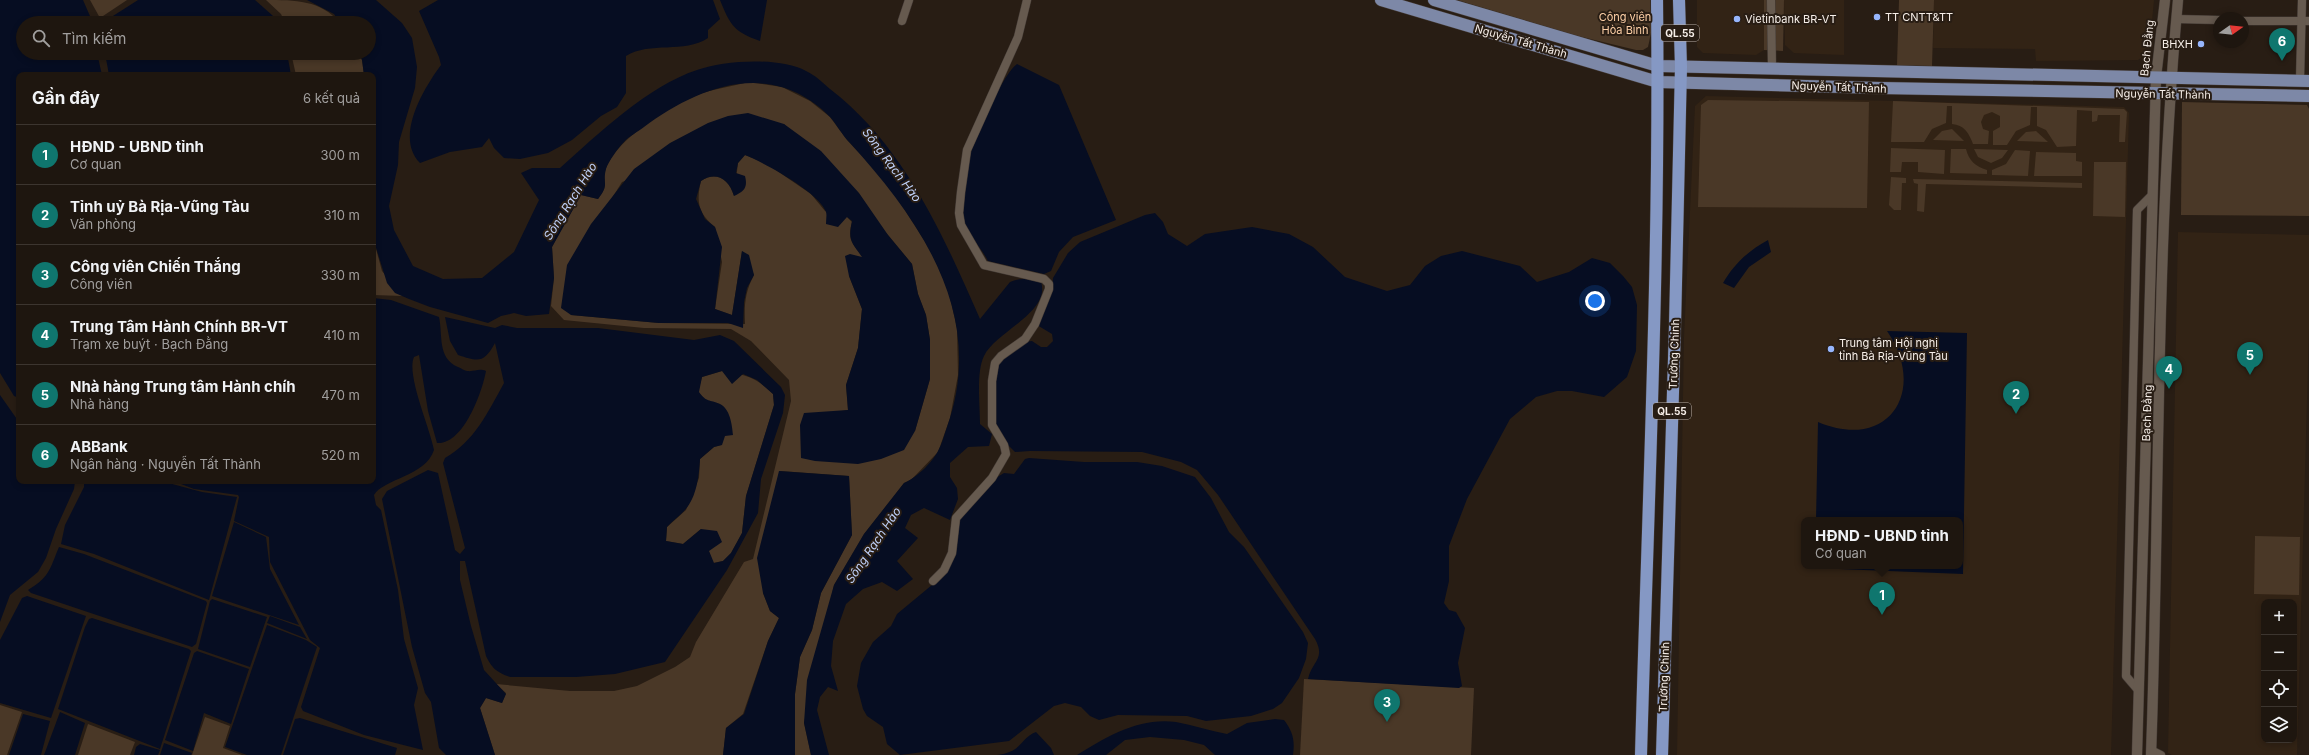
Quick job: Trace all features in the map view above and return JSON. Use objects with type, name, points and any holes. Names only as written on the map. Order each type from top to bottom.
[{"type":"highway","name":"Trường Chinh","points":[[1641,755],[1654,326],[1658,82],[1657,0]]},
{"type":"highway","name":"Trường Chinh","points":[[1662,755],[1675,326],[1680,83],[1679,0]]},
{"type":"highway","points":[[1654,326],[1675,326]]},
{"type":"main road","name":"Nguyễn Tất Thành","points":[[1381,0],[1658,82],[2155,94],[2309,96]]},
{"type":"main road","name":"Nguyễn Tất Thành","points":[[1434,0],[1658,66],[2304,81]]},
{"type":"main road","points":[[1880,88],[1881,70]]},
{"type":"street","points":[[902,21],[909,0]]},
{"type":"street","points":[[933,581],[944,570],[948,562],[953,547],[953,531],[956,518],[992,478],[1006,454],[1004,445],[992,425],[992,381],[995,363],[1001,356],[1024,339],[1033,328],[1040,316],[1049,289],[1049,284],[1044,279],[984,264],[963,229],[959,214],[968,150],[1018,37],[1027,0]]},
{"type":"street","points":[[1771,0],[1772,68]]},
{"type":"street","name":"Bạch Đằng","points":[[2137,755],[2155,94],[2165,0]]},
{"type":"street","name":"Bạch Đằng","points":[[2151,752],[2159,424],[2170,94],[2178,0]]},
{"type":"street","points":[[2302,0],[2305,21],[2304,81]]},
{"type":"street","points":[[2176,19],[2213,20]]},
{"type":"street","points":[[2249,21],[2305,21]]},
{"type":"street","name":"Bạch Đằng","points":[[2138,690],[2126,676],[2137,210],[2152,195]]},
{"type":"street","points":[[2145,423],[2159,424]]},
{"type":"street","points":[[2151,752],[2161,755]]},
{"type":"shaded area","points":[[1697,0],[1764,0],[1764,50],[1756,55],[1703,53],[1697,47]]},
{"type":"shaded area","points":[[1784,0],[1844,0],[1844,55],[1794,53],[1785,45]]},
{"type":"shaded area","points":[[1934,0],[2154,0],[2149,52],[2138,60],[2036,61],[2035,49],[1933,48]]},
{"type":"shaded area","points":[[1706,96],[2124,107],[2129,113],[2111,755],[1677,755],[1684,337],[1695,106]]},
{"type":"shaded area","points":[[2178,232],[2309,235],[2309,329],[2297,755],[2172,755],[2168,753]]},
{"type":"green space","points":[[90,0],[127,0],[103,16],[99,16]]},
{"type":"green space","points":[[266,0],[287,0],[307,3],[316,6],[334,16],[282,16]]},
{"type":"green space","name":"Công viên Hòa Bình","points":[[1457,0],[1650,0],[1651,33],[1648,47],[1643,50],[1636,50],[1578,36]]},
{"type":"green space","points":[[1764,0],[1784,0],[1783,51],[1764,50]]},
{"type":"green space","points":[[1899,0],[1934,0],[1932,66],[1897,65]]},
{"type":"green space","points":[[293,60],[362,60],[364,72],[295,72]]},
{"type":"green space","points":[[748,82],[782,87],[810,101],[830,117],[848,141],[878,173],[899,201],[931,251],[948,289],[957,328],[958,375],[950,418],[938,452],[912,479],[904,483],[864,534],[834,585],[804,723],[811,755],[795,755],[795,694],[800,657],[812,630],[821,593],[852,535],[849,476],[780,471],[763,593],[770,611],[779,618],[768,641],[743,714],[726,728],[723,755],[495,755],[480,708],[486,698],[502,703],[506,693],[496,684],[570,691],[614,691],[637,686],[675,667],[690,657],[696,642],[744,562],[753,559],[791,401],[789,380],[751,341],[731,329],[644,328],[564,320],[551,306],[554,278],[552,247],[581,195],[598,199],[604,189],[604,176],[606,168],[612,157],[621,146],[644,125],[684,101],[708,92]],"holes":[[[784,124],[888,235],[912,264],[918,294],[926,315],[930,340],[930,379],[915,431],[835,412],[848,410],[846,385],[858,348],[862,309],[849,276],[863,257],[850,237],[852,222],[847,217],[825,211],[811,194],[767,164],[745,155],[738,163],[734,196],[729,185],[721,178],[717,177],[707,178],[701,181],[699,188],[700,207],[705,217],[715,227],[722,262],[715,309],[732,315],[742,251],[754,275],[746,299],[745,324],[659,323],[571,315],[612,198],[622,182]]]},
{"type":"green space","points":[[1708,100],[1869,102],[1867,208],[1698,207],[1701,105]]},
{"type":"green space","points":[[1893,101],[2124,109],[2127,112],[2125,142],[2119,142],[2120,115],[2098,115],[2097,121],[2092,122],[2092,111],[2077,110],[2076,146],[2057,147],[2046,130],[2037,126],[2037,107],[2031,107],[2030,125],[2016,131],[2007,145],[1993,145],[1993,131],[2000,127],[2000,116],[1992,112],[1984,115],[1981,122],[1983,129],[1989,131],[1988,144],[1973,144],[1966,130],[1960,126],[1952,124],[1952,106],[1947,106],[1946,123],[1932,129],[1924,142],[1891,142]]},
{"type":"green space","points":[[2182,102],[2307,105],[2309,109],[2309,216],[2181,215]]},
{"type":"green space","points":[[1952,129],[1964,141],[1933,140],[1942,131]]},
{"type":"green space","points":[[2036,131],[2048,142],[2017,141],[2026,132]]},
{"type":"green space","points":[[1891,148],[1945,150],[1944,174],[1918,172],[1918,162],[1902,162],[1901,172],[1890,172]]},
{"type":"green space","points":[[1951,149],[1966,149],[1971,160],[1979,167],[1987,170],[1987,174],[1950,173]]},
{"type":"green space","points":[[1974,149],[2008,150],[2002,158],[1991,163],[1978,157]]},
{"type":"green space","points":[[2015,150],[2030,151],[2028,176],[1992,175],[1992,170],[2006,164]]},
{"type":"green space","points":[[2036,152],[2076,153],[2076,161],[2082,162],[2082,176],[2034,176]]},
{"type":"green space","points":[[2094,162],[2126,162],[2125,217],[2093,216]]},
{"type":"green space","points":[[1891,177],[1906,178],[1906,183],[1902,183],[1901,210],[1894,210],[1889,205]]},
{"type":"green space","points":[[1913,179],[2082,183],[2082,188],[1926,184],[1924,212],[1917,211],[1918,184],[1914,183]]},
{"type":"green space","points":[[376,249],[382,271],[403,296],[376,295]]},
{"type":"green space","points":[[722,371],[744,375],[756,380],[773,394],[774,405],[746,496],[742,533],[731,553],[723,561],[713,563],[701,529],[683,544],[666,541],[667,527],[686,510],[699,478],[700,459],[714,447],[721,445],[720,404],[706,401],[698,392],[702,377]]},
{"type":"green space","points":[[2255,536],[2300,537],[2299,595],[2254,594]]},
{"type":"green space","points":[[1304,679],[1474,688],[1471,755],[1300,755]]},
{"type":"green space","points":[[0,705],[22,712],[7,755],[0,755]]},
{"type":"green space","points":[[205,717],[230,726],[223,748],[242,755],[192,755]]},
{"type":"green space","points":[[88,724],[135,742],[130,755],[78,755]]},
{"type":"water","points":[[0,0],[83,0],[90,16],[16,16],[16,60],[99,60],[101,72],[16,72],[16,397],[14,396],[0,373]]},
{"type":"water","points":[[138,0],[255,0],[273,16],[113,16]]},
{"type":"water","name":"Sông Rạch Hào","points":[[307,0],[376,0],[402,23],[412,38],[417,67],[415,88],[399,142],[398,165],[389,206],[394,230],[413,266],[443,279],[482,278],[514,252],[539,200],[521,173],[532,168],[560,168],[624,112],[660,87],[679,77],[697,70],[722,64],[737,62],[767,62],[795,67],[819,79],[856,112],[880,138],[901,165],[919,194],[952,256],[980,319],[1010,282],[1018,279],[1026,279],[1041,282],[1042,293],[1038,303],[1030,312],[990,347],[984,356],[979,380],[980,424],[992,434],[989,446],[968,447],[950,463],[950,477],[957,488],[958,499],[950,520],[924,508],[911,515],[905,528],[918,538],[897,561],[913,579],[897,591],[882,582],[863,589],[846,604],[833,641],[831,666],[838,691],[828,687],[820,697],[817,710],[829,755],[811,755],[804,723],[807,680],[834,585],[864,534],[904,483],[918,474],[935,456],[941,445],[947,427],[957,386],[959,347],[953,309],[940,273],[922,238],[901,205],[876,173],[844,137],[830,117],[814,103],[801,95],[781,87],[745,83],[727,86],[691,98],[628,138],[616,151],[607,166],[605,174],[605,187],[598,199],[581,195],[552,247],[554,278],[549,314],[526,316],[514,313],[501,316],[488,323],[430,307],[395,293],[387,283],[376,248],[376,72],[364,72],[362,60],[376,60],[376,16],[335,16]]},
{"type":"water","points":[[438,0],[713,0],[720,19],[708,30],[708,38],[699,43],[678,47],[646,49],[626,56],[626,93],[617,107],[601,116],[572,140],[548,153],[520,159],[504,158],[494,148],[489,138],[482,147],[450,152],[420,163],[413,152],[410,140],[414,113],[427,86],[441,65],[419,11]]},
{"type":"water","points":[[720,0],[767,0],[760,41],[739,31],[730,22]]},
{"type":"water","points":[[106,60],[288,60],[290,72],[108,72]]},
{"type":"water","points":[[1017,64],[1059,85],[1116,220],[1073,237],[1059,252],[1051,271],[1044,274],[988,261],[970,234],[964,222],[961,209],[963,189],[973,145],[1000,88],[1011,70]]},
{"type":"water","points":[[748,113],[784,124],[821,151],[859,193],[888,235],[912,264],[918,294],[926,315],[930,340],[930,379],[915,431],[904,450],[881,459],[858,464],[815,461],[801,458],[800,425],[804,413],[848,410],[846,385],[858,348],[862,309],[849,276],[845,256],[850,254],[862,257],[851,240],[850,233],[852,221],[847,217],[838,227],[826,224],[826,212],[822,204],[813,196],[777,171],[745,155],[738,163],[736,173],[745,176],[746,183],[743,191],[734,196],[729,185],[725,181],[721,178],[712,177],[701,181],[696,199],[705,219],[715,227],[722,247],[715,309],[732,315],[742,251],[749,255],[754,275],[747,288],[744,302],[743,328],[728,323],[659,323],[571,315],[561,308],[567,265],[591,224],[634,169],[670,143],[708,123],[728,116]]},
{"type":"water","points":[[1155,213],[1163,222],[1168,234],[1187,246],[1205,234],[1252,227],[1289,234],[1313,247],[1345,277],[1387,291],[1410,285],[1425,266],[1441,256],[1462,251],[1520,266],[1537,282],[1569,272],[1592,258],[1610,263],[1632,287],[1637,305],[1636,351],[1627,377],[1604,397],[1572,391],[1557,391],[1536,397],[1510,419],[1467,499],[1449,546],[1449,581],[1444,603],[1449,610],[1456,612],[1465,628],[1458,663],[1462,686],[1459,688],[1308,679],[1319,656],[1318,646],[1315,639],[1218,495],[1197,470],[1181,462],[1142,452],[1015,452],[1007,444],[994,420],[993,410],[997,366],[1005,356],[1025,342],[1032,341],[1041,347],[1047,347],[1053,341],[1052,334],[1037,325],[1052,291],[1053,278],[1068,253],[1080,242],[1145,215]]},
{"type":"water","points":[[1768,240],[1771,252],[1749,267],[1734,288],[1723,283],[1742,258]]},
{"type":"water","points":[[376,298],[391,300],[439,317],[442,345],[447,358],[451,363],[466,371],[486,371],[476,404],[463,427],[455,436],[446,441],[437,443],[428,411],[419,355],[414,357],[412,365],[413,376],[434,450],[423,466],[386,485],[374,495],[376,505],[381,510],[398,590],[404,639],[418,688],[414,705],[423,750],[364,735],[303,711],[301,707],[320,648],[310,640],[270,562],[269,537],[234,521],[239,497],[238,495],[194,489],[181,484],[376,484]]},
{"type":"water","points":[[445,317],[495,328],[502,325],[517,328],[598,328],[694,340],[720,335],[734,341],[781,387],[785,395],[783,413],[761,479],[758,513],[727,570],[665,662],[615,674],[576,677],[510,677],[501,673],[490,664],[486,656],[465,561],[460,561],[460,580],[471,626],[484,670],[506,694],[502,703],[486,698],[480,708],[495,755],[446,755],[439,748],[431,702],[425,693],[412,647],[382,499],[387,491],[428,470],[438,473],[455,550],[460,554],[465,548],[443,463],[445,458],[464,444],[472,435],[486,415],[504,383],[495,343],[488,354],[476,360],[458,355],[450,341]],"holes":[[[722,371],[732,384],[743,374],[757,380],[773,394],[774,405],[746,496],[742,533],[731,553],[723,561],[714,563],[709,551],[722,542],[717,531],[701,529],[683,544],[666,541],[667,527],[685,510],[692,499],[698,479],[700,459],[714,447],[722,445],[725,436],[733,435],[731,422],[726,409],[720,404],[706,399],[699,392],[702,377]]]},
{"type":"water","points":[[1887,331],[1967,333],[1963,574],[1839,569],[1963,569],[1963,517],[1816,517],[1818,422],[1843,429],[1864,429],[1882,422],[1894,410],[1902,394],[1904,374],[1899,353]]},
{"type":"water","points":[[0,395],[16,418],[16,484],[75,484],[74,489],[56,529],[46,558],[38,572],[10,595],[0,622]]},
{"type":"water","points":[[1029,458],[1084,462],[1137,462],[1162,466],[1195,477],[1211,498],[1229,532],[1244,547],[1303,632],[1308,643],[1306,659],[1299,678],[1282,703],[1273,709],[1251,716],[1206,721],[1187,716],[1118,715],[1099,720],[1090,716],[1081,707],[1065,703],[1054,706],[1009,741],[900,755],[887,744],[883,727],[867,716],[863,709],[857,686],[861,663],[873,642],[891,626],[897,614],[938,580],[951,563],[957,522],[994,479],[1004,473],[1014,474],[1025,459]]},
{"type":"water","points":[[779,471],[849,476],[852,535],[821,593],[812,630],[800,657],[795,694],[795,755],[723,755],[726,728],[744,714],[768,641],[779,618],[770,611],[763,593],[757,558]]},
{"type":"water","points":[[84,484],[172,484],[202,492],[237,497],[209,600],[94,554],[61,544],[65,525],[84,487]]},
{"type":"water","points":[[234,522],[266,537],[270,569],[299,625],[212,596]]},
{"type":"water","points":[[59,547],[84,554],[206,601],[207,603],[196,644],[192,647],[31,593],[28,590],[41,581],[48,572]]},
{"type":"water","points":[[27,596],[86,616],[51,718],[0,703],[0,640],[22,598]]},
{"type":"water","points":[[212,599],[267,617],[250,667],[198,649],[210,601]]},
{"type":"water","points":[[270,616],[300,627],[307,639],[267,623]]},
{"type":"water","points":[[92,618],[189,649],[191,651],[160,749],[58,709],[85,627],[89,619]]},
{"type":"water","points":[[267,625],[306,640],[317,647],[281,755],[247,755],[225,747]]},
{"type":"water","points":[[197,651],[249,669],[231,724],[204,713],[193,751],[165,740],[194,653]]},
{"type":"water","points":[[60,712],[85,723],[75,755],[44,755]]},
{"type":"water","points":[[23,714],[50,721],[41,755],[9,755]]},
{"type":"water","points":[[300,718],[397,748],[395,755],[283,755],[295,719]]},
{"type":"water","points":[[1275,719],[1284,720],[1293,736],[1293,755],[1215,755],[1204,745],[1184,740],[1150,737],[1125,740],[1106,755],[1077,755],[1111,735],[1136,725],[1162,721],[1176,722],[1227,734],[1247,723]]},
{"type":"water","points":[[1036,732],[1051,748],[1054,755],[997,755],[1012,751]]},
{"type":"water","points":[[164,743],[192,753],[191,755],[160,755]]},
{"type":"water","points":[[140,744],[160,750],[158,755],[134,755],[136,747]]},
{"type":"place","name":"TT CNTT&TT","points":[[1877,17]]},
{"type":"place","name":"Vietinbank BR-VT","points":[[1737,19]]},
{"type":"place","name":"BHXH","points":[[2201,44]]},
{"type":"place","name":"ABBank","points":[[2282,61]]},
{"type":"place","name":"Trung tâm Hội nghị tỉnh Bà Rịa-Vũng Tàu","points":[[1831,349]]},
{"type":"place","name":"Nhà hàng Trung tâm Hành chíh","points":[[2250,375]]},
{"type":"place","name":"Trung Tâm Hành Chính BR-VT","points":[[2169,389]]},
{"type":"place","name":"Tỉnh uỷ Bà Rịa-Vũng Tàu","points":[[2016,414]]},
{"type":"place","name":"HĐND - UBND tỉnh","points":[[1882,615]]},
{"type":"place","name":"Công viên Chiến Thắng","points":[[1387,722]]}]
